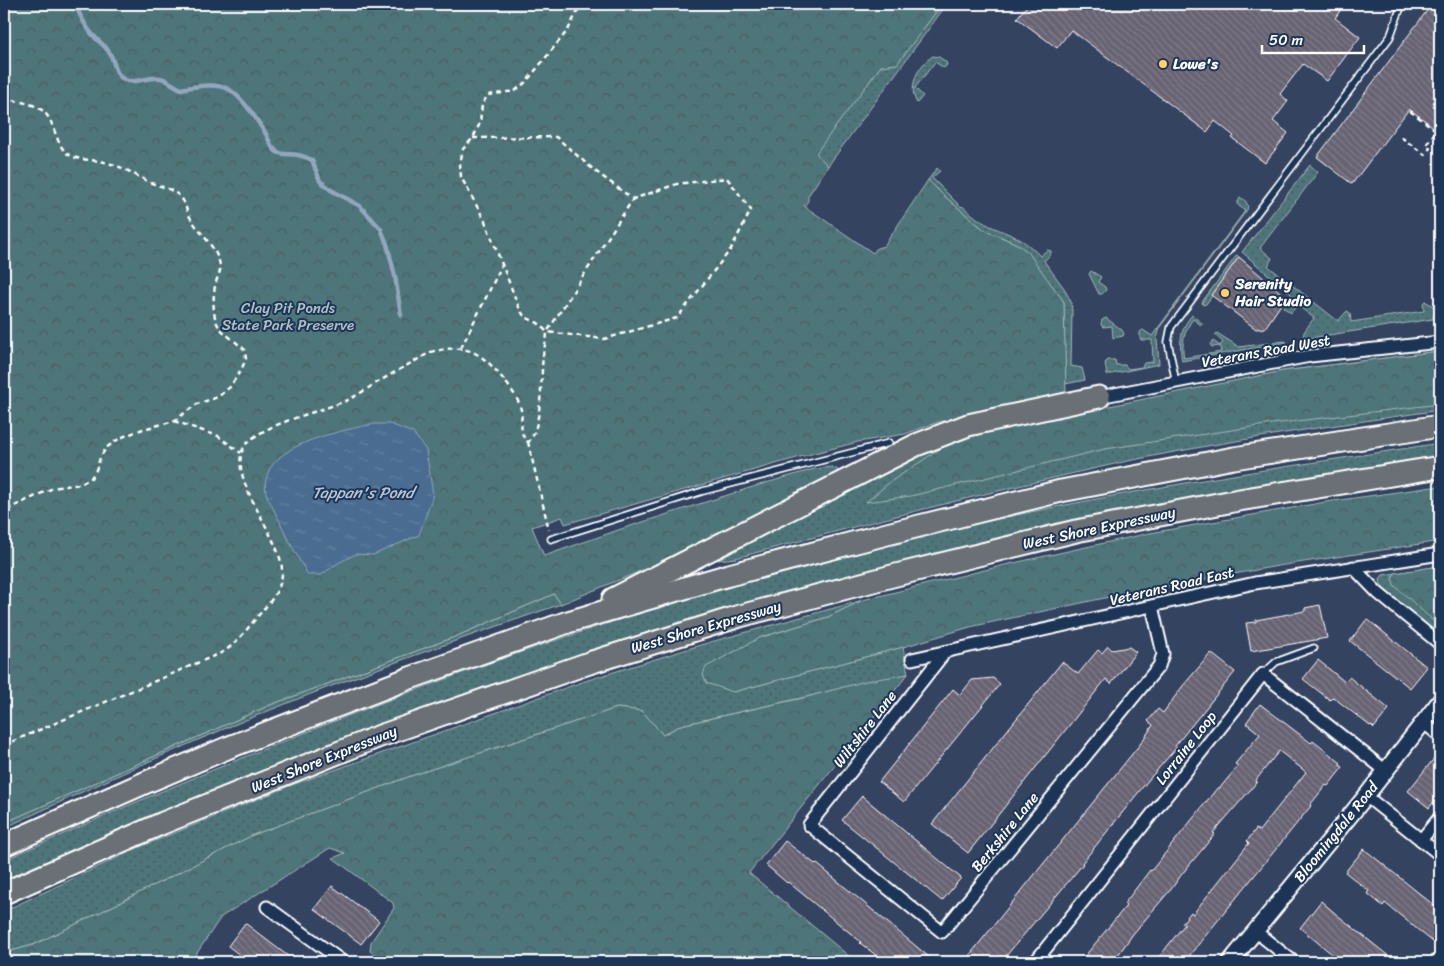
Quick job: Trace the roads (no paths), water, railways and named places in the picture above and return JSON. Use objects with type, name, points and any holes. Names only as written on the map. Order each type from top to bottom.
[{"type":"highway","points":[[568,622],[916,445],[968,425],[1098,397]]},
{"type":"highway","points":[[4,845],[149,780],[236,744],[410,678],[568,622],[729,575],[1061,491],[1234,458],[1440,426]]},
{"type":"highway","name":"West Shore Expressway","points":[[9,891],[163,823],[380,736],[589,663],[740,616],[892,576],[1076,531],[1239,500],[1440,467]]},
{"type":"street","name":"Veterans Road West","points":[[1098,397],[1310,356],[1440,342]]},
{"type":"street","name":"Veterans Road East","points":[[912,659],[1255,583],[1440,554]]},
{"type":"street","points":[[1353,567],[1378,593],[1440,644]]},
{"type":"street","name":"Berkshire Lane","points":[[809,825],[942,932],[1159,666],[1163,654],[1152,606]]},
{"type":"street","name":"Wiltshire Lane","points":[[809,825],[945,652]]},
{"type":"street","points":[[1263,674],[1386,771]]},
{"type":"street","name":"Lorraine Loop","points":[[1035,962],[1263,674]]},
{"type":"street","name":"Bloomingdale Road","points":[[1230,962],[1366,796],[1440,701]]},
{"type":"street","points":[[1423,722],[1440,736]]},
{"type":"street","points":[[1366,796],[1440,855]]},
{"type":"street","points":[[1422,840],[1440,817]]},
{"type":"street","points":[[267,907],[343,962]]},
{"type":"street","points":[[1255,932],[1294,962]]},
{"type":"lane","points":[[1176,383],[1168,342],[1170,327],[1390,37],[1402,4]]},
{"type":"lane","points":[[551,539],[703,491],[889,443]]},
{"type":"lane","points":[[1263,674],[1276,662],[1314,648]]},
{"type":"water","name":"Tappan's Pond","points":[[372,424],[390,424],[413,433],[426,450],[433,495],[419,535],[373,555],[356,554],[338,563],[321,575],[308,575],[267,496],[267,476],[274,463],[287,452],[304,443],[322,436]]},
{"type":"waterway","points":[[75,4],[89,31],[108,50],[116,70],[125,80],[134,81],[159,78],[181,89],[206,85],[219,86],[230,90],[249,109],[276,151],[282,154],[300,155],[312,160],[320,181],[331,190],[360,206],[381,229],[395,276],[401,315]]},
{"type":"place","name":"Lowe's","points":[[1163,64]]},
{"type":"place","name":"Serenity Hair Studio","points":[[1225,293]]},
{"type":"park label","name":"Clay Pit Ponds State Park Preserve","points":[[288,316]]}]
